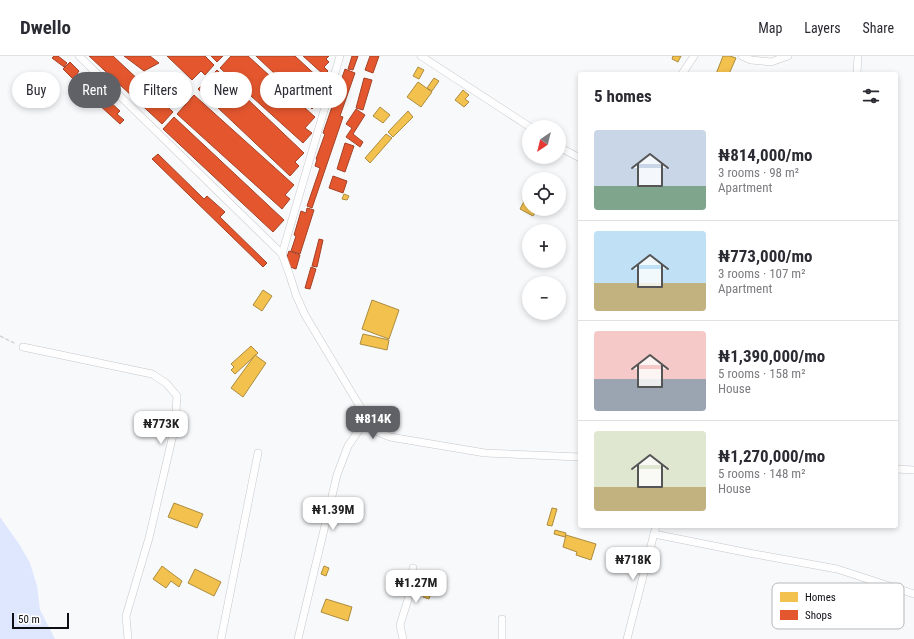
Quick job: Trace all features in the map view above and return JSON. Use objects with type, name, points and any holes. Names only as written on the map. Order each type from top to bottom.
[{"type":"street","points":[[79,56],[282,254],[296,295],[305,315],[376,431],[390,437],[485,453],[578,457]]},
{"type":"street","points":[[282,254],[340,56]]},
{"type":"street","points":[[421,56],[522,122]]},
{"type":"street","points":[[683,72],[694,56]]},
{"type":"street","points":[[742,56],[751,60],[771,62],[788,56]]},
{"type":"street","points":[[857,72],[858,56]]},
{"type":"street","points":[[566,150],[578,157]]},
{"type":"street","points":[[24,348],[152,374],[166,383],[177,396],[175,426],[150,538],[126,616],[128,639]]},
{"type":"street","points":[[298,639],[337,475],[348,446],[368,420]]},
{"type":"street","points":[[221,639],[258,453]]},
{"type":"street","points":[[898,469],[914,470]]},
{"type":"street","points":[[627,639],[656,528]]},
{"type":"street","points":[[654,534],[837,569],[880,583]]},
{"type":"street","points":[[403,639],[400,625],[410,593],[413,568]]},
{"type":"street","points":[[904,591],[914,594]]},
{"type":"street","points":[[502,619],[502,639]]},
{"type":"path","points":[[0,336],[24,348]]},
{"type":"water","points":[[0,517],[30,563],[37,586],[40,610],[55,639],[0,639]]},
{"type":"building: Homes","points":[[673,56],[681,56],[678,62],[672,59]]},
{"type":"building: Homes","points":[[723,56],[736,58],[730,72],[717,72]]},
{"type":"building: Homes","points":[[418,67],[424,70],[419,79],[413,76]]},
{"type":"building: Homes","points":[[434,78],[439,81],[432,91],[427,88]]},
{"type":"building: Homes","points":[[418,82],[432,92],[421,107],[407,97]]},
{"type":"building: Homes","points":[[463,90],[469,95],[465,99],[469,102],[464,107],[455,100]]},
{"type":"building: Homes","points":[[380,107],[390,115],[383,123],[373,116]]},
{"type":"building: Homes","points":[[408,111],[413,117],[393,137],[388,132]]},
{"type":"building: Homes","points":[[386,134],[392,138],[370,163],[365,158]]},
{"type":"building: Homes","points":[[344,194],[349,196],[347,200],[342,199]]},
{"type":"building: Homes","points":[[263,290],[272,296],[262,311],[253,305]]},
{"type":"building: Homes","points":[[372,300],[399,310],[389,339],[362,329]]},
{"type":"building: Homes","points":[[363,334],[389,340],[387,350],[360,344]]},
{"type":"building: Homes","points":[[251,346],[258,353],[235,374],[231,370],[234,367],[231,364]]},
{"type":"building: Homes","points":[[255,355],[266,363],[243,397],[231,388]]},
{"type":"building: Homes","points":[[174,503],[203,514],[197,528],[168,517]]},
{"type":"building: Homes","points":[[552,508],[557,509],[552,526],[547,525]]},
{"type":"building: Homes","points":[[555,530],[566,533],[565,537],[554,534]]},
{"type":"building: Homes","points":[[566,535],[596,544],[591,560],[576,555],[577,552],[563,547]]},
{"type":"building: Homes","points":[[162,566],[182,581],[179,587],[171,581],[166,588],[153,579]]},
{"type":"building: Homes","points":[[324,566],[329,568],[326,576],[321,574]]},
{"type":"building: Homes","points":[[195,569],[221,582],[214,596],[188,583]]},
{"type":"building: Homes","points":[[425,591],[431,593],[429,599],[423,597]]},
{"type":"building: Homes","points":[[326,599],[352,607],[348,621],[321,612]]},
{"type":"building: Shops","points":[[54,56],[58,56],[67,63],[64,67],[52,58]]},
{"type":"building: Shops","points":[[89,56],[113,56],[130,72],[129,93],[121,86],[121,72],[106,72]]},
{"type":"building: Shops","points":[[124,56],[150,56],[159,63],[144,71]]},
{"type":"building: Shops","points":[[167,56],[205,56],[214,65],[208,72],[201,71],[192,80],[192,72],[184,72]]},
{"type":"building: Shops","points":[[211,56],[223,56],[217,62]]},
{"type":"building: Shops","points":[[231,56],[248,56],[266,72],[260,72],[260,104],[252,97],[252,72],[224,72],[220,68]]},
{"type":"building: Shops","points":[[256,56],[295,56],[312,72],[273,72]]},
{"type":"building: Shops","points":[[303,56],[329,56],[326,59],[329,62],[324,67],[328,71],[321,72]]},
{"type":"building: Shops","points":[[352,56],[358,56],[353,70],[348,69]]},
{"type":"building: Shops","points":[[370,56],[379,56],[373,73],[365,70]]},
{"type":"building: Shops","points":[[70,62],[79,71],[68,72],[68,74],[63,69]]},
{"type":"building: Shops","points":[[345,69],[355,73],[347,96],[347,72],[344,72]]},
{"type":"building: Shops","points":[[364,78],[372,80],[363,110],[356,108]]},
{"type":"building: Shops","points":[[194,95],[200,100],[200,108],[208,108],[294,185],[285,195],[290,199],[282,209],[177,114],[182,108],[192,108],[192,97]]},
{"type":"building: Shops","points":[[252,103],[304,153],[295,162],[299,166],[290,176],[218,108],[252,108]]},
{"type":"building: Shops","points":[[102,108],[117,108],[120,111],[117,114],[124,120],[120,124]]},
{"type":"building: Shops","points":[[145,108],[169,108],[173,112],[162,124]]},
{"type":"building: Shops","points":[[264,108],[305,108],[315,117],[305,128],[312,133],[303,143]]},
{"type":"building: Shops","points":[[332,108],[343,108],[340,116],[343,117],[312,208],[307,206],[320,168],[315,166],[325,134],[323,133]]},
{"type":"building: Shops","points":[[356,109],[365,115],[353,134],[363,142],[360,147],[346,137],[352,128],[346,124]]},
{"type":"building: Shops","points":[[174,117],[284,220],[273,232],[163,129]]},
{"type":"building: Shops","points":[[345,143],[354,146],[345,172],[337,169]]},
{"type":"building: Shops","points":[[158,154],[204,199],[207,196],[225,212],[220,217],[267,263],[263,267],[152,159]]},
{"type":"building: Shops","points":[[333,176],[347,181],[343,193],[329,188]]},
{"type":"building: Shops","points":[[307,208],[314,210],[300,254],[291,251],[296,236],[294,235],[301,211],[306,213]]},
{"type":"building: Shops","points":[[319,239],[323,240],[317,267],[312,266]]},
{"type":"building: Shops","points":[[289,251],[300,255],[296,269],[284,265]]},
{"type":"building: Shops","points":[[311,267],[316,269],[310,289],[305,288]]}]
